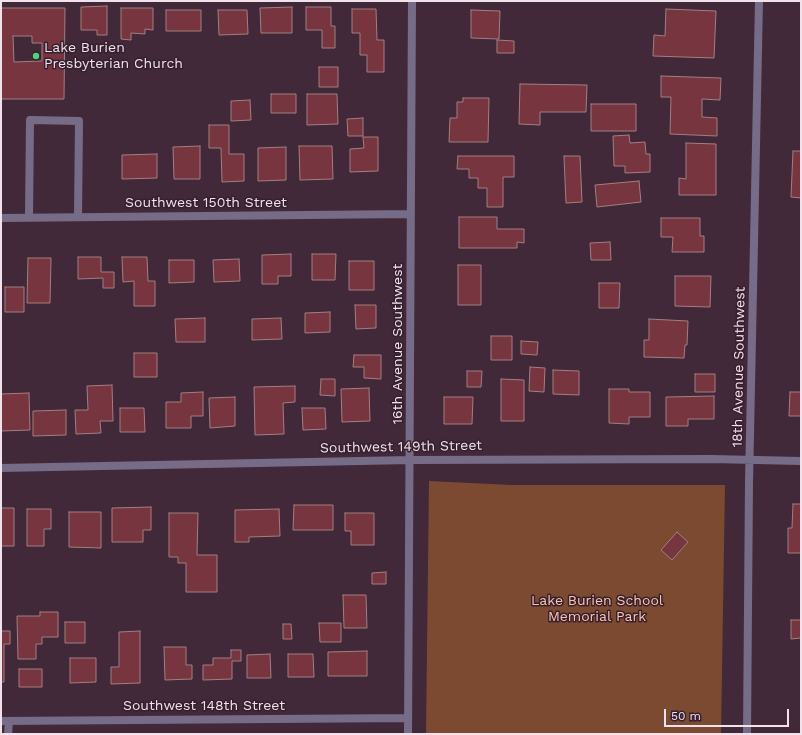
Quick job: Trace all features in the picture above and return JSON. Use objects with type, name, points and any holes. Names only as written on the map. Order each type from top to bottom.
[{"type":"street","name":"16th Avenue Southwest","points":[[408,734],[411,460],[410,214],[412,1]]},
{"type":"street","name":"18th Avenue Southwest","points":[[746,734],[759,1]]},
{"type":"street","points":[[29,218],[30,120],[79,121],[78,217]]},
{"type":"street","name":"Southwest 150th Street","points":[[1,218],[410,214]]},
{"type":"street","name":"Southwest 149th Street","points":[[1,468],[411,460],[711,459],[801,461]]},
{"type":"street","name":"Southwest 148th Street","points":[[5,721],[408,718]]},
{"type":"street","points":[[5,721],[8,734]]},
{"type":"green space","name":"Lake Burien School Memorial Park","points":[[429,481],[511,485],[725,485],[721,734],[426,734]]},
{"type":"building","points":[[107,6],[107,35],[97,35],[97,30],[81,30],[81,7]]},
{"type":"building","points":[[292,7],[292,33],[261,33],[260,8]]},
{"type":"building","points":[[306,7],[331,7],[331,26],[335,26],[335,48],[322,48],[322,30],[306,30]]},
{"type":"building","points":[[1,8],[65,8],[64,99],[1,99]],"holes":[[[13,36],[32,36],[32,43],[42,43],[42,61],[14,62]]]},
{"type":"building","points":[[121,8],[153,8],[153,30],[145,29],[145,34],[131,33],[131,40],[121,39]]},
{"type":"building","points":[[352,9],[376,9],[377,40],[384,40],[384,72],[367,72],[367,55],[360,55],[360,33],[352,33]]},
{"type":"building","points":[[666,9],[716,11],[714,58],[653,56],[654,35],[665,36]]},
{"type":"building","points":[[166,10],[201,10],[201,31],[166,31]]},
{"type":"building","points":[[218,10],[247,10],[248,34],[219,35]]},
{"type":"building","points":[[471,10],[500,11],[499,39],[471,38]]},
{"type":"building","points":[[497,40],[514,41],[514,53],[497,53]]},
{"type":"building","points":[[319,67],[338,67],[338,87],[319,87]]},
{"type":"building","points":[[661,76],[721,78],[720,100],[702,99],[702,117],[717,118],[717,136],[670,134],[671,97],[661,97]]},
{"type":"building","points":[[520,84],[587,85],[586,112],[540,112],[540,125],[519,124]]},
{"type":"building","points":[[271,94],[296,94],[296,113],[271,113]]},
{"type":"building","points":[[307,94],[337,94],[338,124],[307,125]]},
{"type":"building","points":[[463,98],[489,98],[488,142],[449,142],[450,118],[457,118],[457,102],[463,102]]},
{"type":"building","points":[[250,100],[251,120],[231,121],[231,101]]},
{"type":"building","points":[[591,104],[636,104],[636,131],[591,131]]},
{"type":"building","points":[[363,118],[363,136],[348,136],[347,119]]},
{"type":"building","points":[[209,125],[229,125],[229,154],[244,154],[244,181],[222,182],[221,148],[209,148]]},
{"type":"building","points":[[629,135],[630,143],[645,142],[646,154],[650,154],[650,172],[625,173],[625,166],[614,166],[613,136]]},
{"type":"building","points":[[363,137],[378,137],[378,171],[350,172],[350,149],[364,148]]},
{"type":"building","points":[[686,143],[716,144],[716,195],[679,195],[679,178],[686,179]]},
{"type":"building","points":[[200,146],[200,179],[174,179],[173,147]]},
{"type":"building","points":[[299,146],[332,146],[333,179],[300,180]]},
{"type":"building","points":[[286,147],[286,180],[258,181],[258,148]]},
{"type":"building","points":[[793,151],[801,151],[801,198],[791,197]]},
{"type":"building","points":[[157,154],[157,178],[122,179],[122,155]]},
{"type":"building","points":[[458,156],[514,156],[514,177],[503,177],[503,207],[487,207],[487,188],[478,188],[478,178],[469,178],[469,169],[457,169]]},
{"type":"building","points":[[564,156],[580,156],[582,202],[566,203]]},
{"type":"building","points":[[639,181],[641,202],[597,207],[595,185]]},
{"type":"building","points":[[459,217],[497,217],[497,229],[524,229],[524,243],[517,242],[517,248],[459,248]]},
{"type":"building","points":[[661,218],[700,218],[700,236],[704,236],[704,252],[672,252],[673,237],[661,237]]},
{"type":"building","points":[[610,242],[611,260],[591,260],[590,243]]},
{"type":"building","points":[[291,254],[291,276],[278,276],[278,284],[262,284],[262,255]]},
{"type":"building","points":[[312,254],[336,254],[335,280],[312,280]]},
{"type":"building","points":[[78,257],[101,257],[101,272],[114,272],[114,288],[103,288],[103,278],[78,279]]},
{"type":"building","points":[[122,257],[147,257],[148,281],[155,281],[155,306],[134,306],[134,281],[123,282]]},
{"type":"building","points":[[28,258],[51,258],[50,303],[27,303]]},
{"type":"building","points":[[239,259],[240,281],[214,282],[213,260]]},
{"type":"building","points":[[169,260],[194,260],[194,282],[169,283]]},
{"type":"building","points":[[349,261],[374,261],[374,290],[349,290]]},
{"type":"building","points":[[458,265],[481,265],[481,305],[458,305]]},
{"type":"building","points":[[675,276],[711,276],[710,307],[675,306]]},
{"type":"building","points":[[599,283],[620,283],[619,308],[599,308]]},
{"type":"building","points":[[5,287],[24,287],[24,312],[5,312]]},
{"type":"building","points":[[355,305],[376,305],[376,328],[356,329]]},
{"type":"building","points":[[330,312],[330,332],[305,333],[305,313]]},
{"type":"building","points":[[205,318],[205,342],[176,342],[175,319]]},
{"type":"building","points":[[281,318],[282,339],[252,340],[252,319]]},
{"type":"building","points":[[649,319],[688,321],[687,345],[685,345],[684,358],[644,357],[644,340],[649,340]]},
{"type":"building","points":[[491,336],[512,336],[512,360],[491,360]]},
{"type":"building","points":[[521,341],[538,342],[537,355],[521,354]]},
{"type":"building","points":[[134,353],[157,353],[157,377],[134,377]]},
{"type":"building","points":[[354,355],[381,355],[381,379],[364,378],[364,367],[353,367]]},
{"type":"building","points":[[530,367],[545,368],[544,392],[529,391]]},
{"type":"building","points":[[553,370],[579,371],[579,395],[553,394]]},
{"type":"building","points":[[467,371],[482,371],[481,387],[467,387]]},
{"type":"building","points":[[695,374],[715,374],[715,392],[695,392]]},
{"type":"building","points":[[321,379],[335,379],[335,396],[320,395]]},
{"type":"building","points":[[501,379],[524,380],[524,421],[501,421]]},
{"type":"building","points":[[112,385],[113,421],[100,421],[101,433],[76,434],[75,410],[88,410],[87,386]]},
{"type":"building","points":[[295,386],[295,402],[283,403],[284,434],[255,435],[254,387]]},
{"type":"building","points":[[369,388],[370,421],[342,422],[341,389]]},
{"type":"building","points":[[609,389],[629,389],[629,392],[650,392],[650,417],[629,417],[629,424],[609,423]]},
{"type":"building","points":[[203,392],[203,416],[191,416],[191,428],[166,428],[166,402],[181,402],[181,393]]},
{"type":"building","points":[[790,392],[801,392],[801,416],[789,416]]},
{"type":"building","points":[[29,393],[30,430],[1,431],[1,394]]},
{"type":"building","points":[[714,396],[714,419],[688,419],[688,426],[666,426],[666,397]]},
{"type":"building","points":[[235,397],[235,426],[210,428],[209,398]]},
{"type":"building","points":[[444,397],[473,397],[472,424],[444,424]]},
{"type":"building","points":[[120,408],[144,408],[145,432],[120,432]]},
{"type":"building","points":[[302,408],[325,408],[326,429],[303,430]]},
{"type":"building","points":[[66,410],[66,435],[33,436],[33,411]]},
{"type":"building","points":[[793,504],[801,504],[801,553],[788,553],[788,528],[792,528]]},
{"type":"building","points":[[294,505],[333,505],[333,530],[293,530]]},
{"type":"building","points":[[151,507],[151,530],[143,530],[143,542],[112,542],[112,508]]},
{"type":"building","points":[[1,508],[14,508],[14,546],[1,546]]},
{"type":"building","points":[[27,509],[51,509],[51,529],[44,529],[44,546],[27,546]]},
{"type":"building","points":[[279,509],[280,536],[249,537],[249,542],[235,542],[235,510]]},
{"type":"building","points":[[69,512],[101,512],[101,548],[69,547]]},
{"type":"building","points":[[169,513],[198,513],[197,555],[217,555],[217,592],[186,592],[186,563],[178,563],[178,557],[169,557]]},
{"type":"building","points":[[345,513],[374,513],[374,545],[351,545],[351,531],[345,531]]},
{"type":"building","points":[[677,532],[688,542],[672,560],[661,550]]},
{"type":"building","points":[[386,572],[386,584],[372,584],[372,573]]},
{"type":"building","points":[[343,595],[366,595],[367,628],[344,628]]},
{"type":"building","points":[[40,612],[58,612],[58,637],[42,637],[42,644],[36,644],[36,659],[18,659],[17,616],[40,616]]},
{"type":"building","points":[[791,620],[801,620],[801,638],[791,639]]},
{"type":"building","points":[[65,622],[85,622],[85,643],[65,643]]},
{"type":"building","points":[[319,623],[341,623],[341,642],[320,642]]},
{"type":"building","points":[[283,624],[291,624],[292,639],[283,639]]},
{"type":"building","points":[[1,631],[10,631],[10,644],[4,644],[4,682],[1,682]]},
{"type":"building","points":[[140,631],[140,683],[111,684],[111,667],[119,667],[119,632]]},
{"type":"building","points":[[164,647],[186,647],[186,665],[192,665],[192,679],[165,680]]},
{"type":"building","points":[[231,650],[241,650],[241,661],[232,661],[232,679],[203,680],[203,665],[213,665],[213,658],[231,658]]},
{"type":"building","points":[[367,651],[367,676],[328,676],[328,652]]},
{"type":"building","points":[[270,654],[271,678],[247,678],[247,655]]},
{"type":"building","points":[[288,654],[313,654],[314,677],[288,677]]},
{"type":"building","points":[[70,658],[96,658],[96,682],[70,683]]},
{"type":"building","points":[[19,669],[42,669],[42,687],[19,687]]},
{"type":"place","name":"Lake Burien Presbyterian Church","points":[[36,56]]}]
